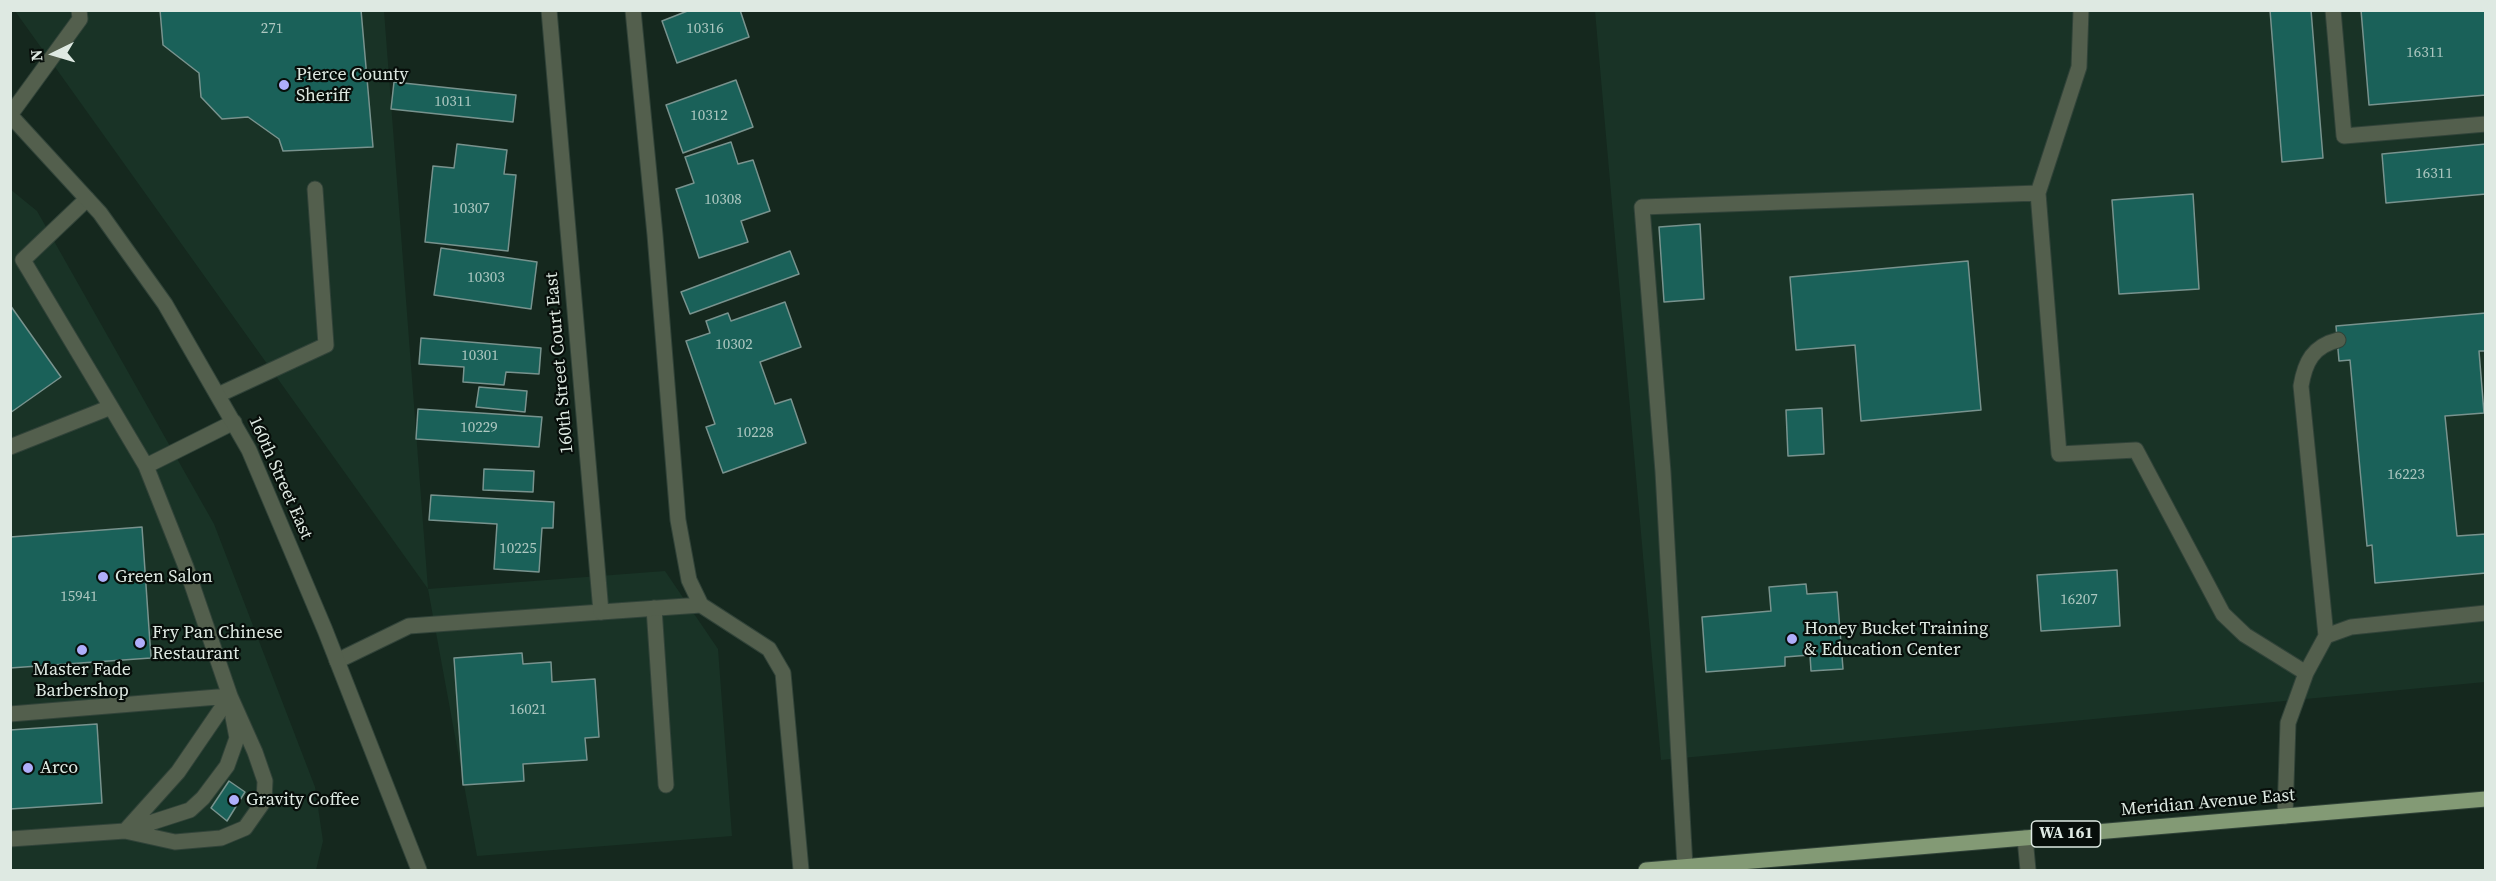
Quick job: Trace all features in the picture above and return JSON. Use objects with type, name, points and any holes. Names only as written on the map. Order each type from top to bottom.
[{"type":"main road","name":"Meridian Avenue East","points":[[1646,870],[2486,799]]},
{"type":"street","points":[[10,115],[80,19],[79,10]]},
{"type":"street","name":"160th Street Court East","points":[[549,10],[601,612]]},
{"type":"street","points":[[633,10],[655,235],[678,520],[689,580],[701,605],[770,649],[783,673],[801,870]]},
{"type":"street","points":[[2081,10],[2079,67],[2038,193],[2059,454],[2136,450],[2223,614],[2245,635],[2306,673]]},
{"type":"street","points":[[2333,10],[2344,136],[2486,124]]},
{"type":"street","name":"160th Street East","points":[[10,115],[100,213],[165,304],[234,422],[249,450],[337,661],[419,870]]},
{"type":"street","points":[[218,395],[326,345],[315,189]]},
{"type":"street","points":[[1685,867],[1663,472],[1642,207],[2038,193]]},
{"type":"street","points":[[87,199],[22,260],[146,466],[186,567],[230,696],[265,781],[264,801],[245,828],[221,838],[175,842],[125,831]]},
{"type":"street","points":[[2285,816],[2288,723],[2306,673],[2326,636],[2301,386],[2304,367],[2315,350],[2325,343],[2338,340]]},
{"type":"street","points":[[10,447],[111,407]]},
{"type":"street","points":[[146,466],[234,422]]},
{"type":"street","points":[[337,661],[409,626],[701,605]]},
{"type":"street","points":[[654,608],[666,785]]},
{"type":"street","points":[[2326,636],[2351,627],[2486,613]]},
{"type":"street","points":[[10,714],[230,696]]},
{"type":"street","points":[[125,831],[178,772],[230,696]]},
{"type":"street","points":[[10,839],[125,831],[190,810],[203,798],[227,766],[237,738],[230,696]]},
{"type":"street","points":[[2025,838],[2028,870]]},
{"type":"shaded area","points":[[15,11],[384,11],[428,589]]},
{"type":"shaded area","points":[[1595,11],[2485,11],[2485,682],[1661,760]]},
{"type":"shaded area","points":[[10,189],[37,211],[214,524],[315,787],[323,841],[316,870],[11,870]]},
{"type":"shaded area","points":[[665,571],[718,649],[732,836],[477,856],[428,589]]},
{"type":"building","name":"Pierce County Sheriff","points":[[160,10],[361,10],[373,147],[283,151],[279,139],[248,117],[222,119],[201,97],[199,73],[163,45]]},
{"type":"building","points":[[690,10],[740,10],[749,37],[677,63],[662,21]]},
{"type":"building","points":[[2270,10],[2311,10],[2323,158],[2282,162]]},
{"type":"building","points":[[2361,10],[2486,10],[2486,95],[2369,105]]},
{"type":"building","points":[[736,80],[753,127],[683,153],[666,105]]},
{"type":"building","points":[[394,82],[516,95],[513,122],[391,109]]},
{"type":"building","points":[[731,142],[738,164],[753,160],[770,211],[741,221],[748,242],[699,258],[676,189],[694,183],[685,157]]},
{"type":"building","points":[[457,144],[507,150],[504,174],[516,175],[508,251],[425,242],[433,166],[454,168]]},
{"type":"building","points":[[2486,144],[2486,194],[2386,203],[2382,154]]},
{"type":"building","points":[[2193,194],[2199,289],[2119,294],[2112,200]]},
{"type":"building","points":[[1700,224],[1704,299],[1664,302],[1659,227]]},
{"type":"building","points":[[441,248],[537,262],[531,309],[434,295]]},
{"type":"building","points":[[790,251],[799,274],[690,314],[681,292]]},
{"type":"building","points":[[1968,261],[1981,410],[1861,421],[1855,345],[1796,350],[1790,277]]},
{"type":"building","points":[[785,302],[801,347],[760,362],[775,404],[791,399],[806,443],[723,473],[706,427],[715,424],[686,341],[710,333],[706,321],[728,313],[731,321]]},
{"type":"building","points":[[10,305],[61,377],[10,413]]},
{"type":"building","points":[[2486,313],[2486,351],[2479,351],[2484,413],[2445,416],[2457,536],[2486,534],[2486,573],[2375,583],[2372,545],[2367,546],[2350,360],[2339,361],[2336,326]]},
{"type":"building","points":[[421,338],[541,348],[539,374],[506,372],[504,385],[463,382],[464,367],[419,364]]},
{"type":"building","points":[[479,387],[527,391],[525,412],[476,407]]},
{"type":"building","points":[[1822,408],[1824,454],[1788,456],[1786,410]]},
{"type":"building","points":[[418,409],[542,417],[539,447],[416,439]]},
{"type":"building","points":[[484,469],[534,471],[533,492],[483,490]]},
{"type":"building","points":[[431,495],[554,502],[553,528],[542,528],[539,572],[494,569],[497,524],[429,520]]},
{"type":"building","points":[[142,527],[151,658],[10,668],[10,537]]},
{"type":"building","points":[[2117,570],[2120,626],[2041,631],[2037,575]]},
{"type":"building","points":[[1806,584],[1807,594],[1837,592],[1843,669],[1811,671],[1810,655],[1785,657],[1785,666],[1706,672],[1702,617],[1771,611],[1769,587]]},
{"type":"building","points":[[522,653],[523,664],[551,662],[552,682],[595,679],[599,737],[585,738],[587,760],[523,764],[524,781],[463,785],[454,658]]},
{"type":"building","points":[[97,724],[102,803],[10,809],[10,730]]},
{"type":"building","points":[[229,781],[245,792],[227,821],[211,808]]},
{"type":"place","name":"Pierce County Sheriff","points":[[284,85]]},
{"type":"place","name":"Green Salon","points":[[103,577]]},
{"type":"place","name":"Honey Bucket Training & Education Center","points":[[1792,639]]},
{"type":"place","name":"Fry Pan Chinese Restaurant","points":[[140,643]]},
{"type":"place","name":"Master Fade Barbershop","points":[[82,650]]},
{"type":"place","name":"Arco","points":[[28,768]]},
{"type":"place","name":"Gravity Coffee","points":[[234,800]]}]
